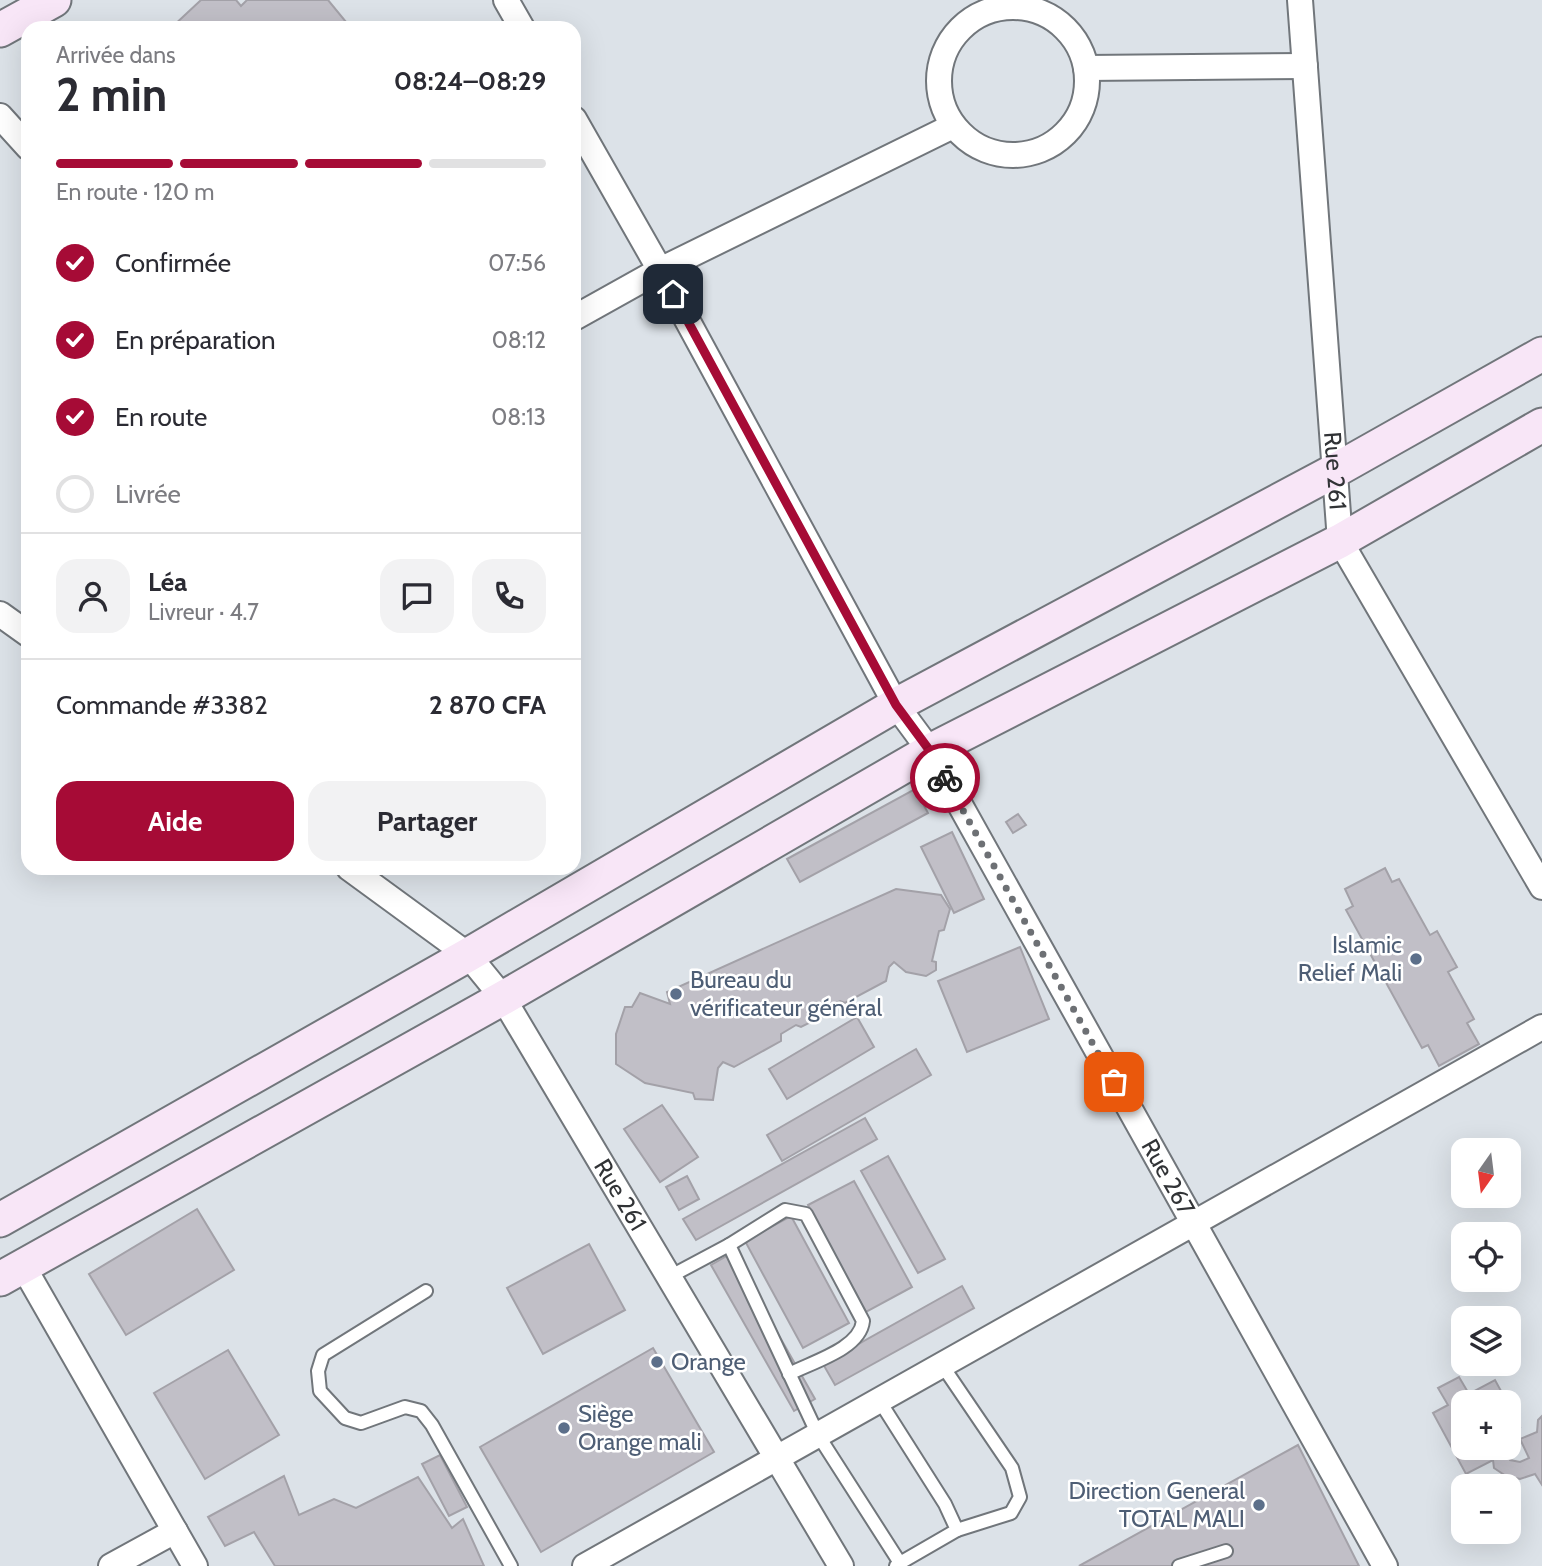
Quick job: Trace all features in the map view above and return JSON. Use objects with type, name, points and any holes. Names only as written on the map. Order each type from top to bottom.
[{"type":"street","points":[[0,30],[54,0]]},
{"type":"street","points":[[506,0],[518,21]]},
{"type":"street","name":"Rue 261","points":[[1300,0],[1340,541],[1542,887]]},
{"type":"street","points":[[984,5],[1042,13],[1062,26],[1078,46],[1086,68],[1085,97],[1077,119],[1058,140],[1035,152],[1020,155],[994,153],[975,145],[953,126],[943,108],[938,80],[945,51],[958,30],[984,5]]},
{"type":"street","points":[[1086,68],[1305,66]]},
{"type":"street","points":[[0,116],[21,139]]},
{"type":"street","points":[[581,313],[660,270],[953,126]]},
{"type":"street","name":"Rue 267","points":[[581,131],[660,270],[896,705],[930,751],[1385,1566]]},
{"type":"street","points":[[0,1220],[468,955],[896,705],[1336,470],[1542,354]]},
{"type":"street","points":[[195,1566],[11,1273],[503,998],[930,751],[1340,541],[1542,425]]},
{"type":"street","points":[[0,614],[21,629]]},
{"type":"street","name":"Rue 261","points":[[359,875],[468,955],[503,998],[841,1566]]},
{"type":"street","points":[[585,1566],[1542,1027]]},
{"type":"street","points":[[111,1566],[175,1531]]},
{"type":"lane","points":[[669,1277],[729,1245],[785,1210],[806,1214],[863,1321],[862,1330],[855,1340],[789,1374]]},
{"type":"lane","points":[[729,1245],[818,1435],[898,1564],[957,1530],[1011,1513],[1020,1497],[1012,1468],[942,1365]]},
{"type":"lane","points":[[426,1291],[323,1354],[318,1371],[320,1391],[345,1418],[361,1423],[405,1407],[421,1411],[432,1425],[511,1566]]},
{"type":"lane","points":[[879,1400],[945,1504],[957,1530]]},
{"type":"lane","points":[[1180,1566],[1226,1550]]},
{"type":"building","points":[[201,0],[236,0],[241,6],[247,0],[328,0],[345,21],[178,21]]},
{"type":"building","points":[[915,789],[928,813],[800,882],[787,859]]},
{"type":"building","points":[[1018,814],[1026,825],[1013,833],[1006,822]]},
{"type":"building","points":[[952,832],[984,899],[954,913],[921,847]]},
{"type":"building","points":[[1385,868],[1392,882],[1399,879],[1430,935],[1437,931],[1457,967],[1448,972],[1474,1019],[1467,1023],[1479,1044],[1439,1066],[1428,1045],[1422,1048],[1346,910],[1353,906],[1345,889]]},
{"type":"building","points":[[896,889],[941,895],[950,909],[944,930],[939,931],[932,961],[936,962],[936,970],[926,976],[906,972],[894,962],[889,967],[886,981],[845,1003],[840,1001],[826,1008],[827,1014],[801,1027],[796,1025],[781,1034],[781,1041],[734,1067],[723,1062],[718,1068],[713,1100],[695,1099],[693,1093],[645,1083],[616,1064],[616,1034],[625,1007],[632,1007],[640,993],[670,1004],[667,992]]},
{"type":"building","points":[[1020,947],[1049,1019],[967,1052],[938,981]]},
{"type":"building","points":[[857,1017],[874,1047],[787,1099],[769,1069]]},
{"type":"building","points":[[916,1049],[931,1075],[782,1161],[767,1135]]},
{"type":"building","points":[[662,1105],[698,1157],[660,1182],[624,1129]]},
{"type":"building","points":[[865,1118],[877,1139],[696,1240],[683,1219]]},
{"type":"building","points":[[888,1156],[945,1259],[918,1273],[861,1171]]},
{"type":"building","points":[[687,1176],[699,1199],[679,1210],[666,1187]]},
{"type":"building","points":[[854,1181],[912,1287],[866,1312],[808,1205]]},
{"type":"building","points":[[197,1209],[234,1270],[126,1335],[89,1274]]},
{"type":"building","points":[[791,1216],[849,1323],[803,1348],[745,1241]]},
{"type":"building","points":[[589,1244],[625,1310],[543,1354],[507,1288]]},
{"type":"building","points":[[732,1253],[815,1399],[794,1411],[711,1265]]},
{"type":"building","points":[[962,1286],[974,1308],[835,1385],[823,1364]]},
{"type":"building","points":[[653,1348],[714,1452],[541,1552],[480,1447]]},
{"type":"building","points":[[228,1350],[279,1435],[205,1479],[154,1393]]},
{"type":"building","points":[[1459,1377],[1467,1390],[1451,1390],[1451,1446],[1433,1413],[1448,1405],[1438,1388]]},
{"type":"building","points":[[1495,1380],[1500,1390],[1476,1390]]},
{"type":"building","points":[[1542,1416],[1542,1485],[1535,1474],[1521,1479],[1521,1474],[1503,1474],[1494,1468],[1493,1460],[1520,1462],[1529,1458],[1521,1439],[1537,1432],[1538,1420]]},
{"type":"building","name":"Direction General TOTAL MALI","points":[[1298,1445],[1359,1566],[1079,1566]]},
{"type":"building","points":[[440,1455],[467,1507],[449,1516],[422,1464]]},
{"type":"building","points":[[1458,1460],[1493,1460],[1466,1474]]},
{"type":"building","points":[[284,1476],[299,1515],[334,1499],[356,1508],[418,1477],[452,1528],[463,1519],[484,1566],[275,1566],[254,1532],[225,1546],[208,1517]]},
{"type":"way so far","points":[[945,778],[1114,1082]]},
{"type":"place","name":"Islamic Relief Mali","points":[[1416,959]]},
{"type":"place","name":"Bureau du vérificateur général","points":[[676,994]]},
{"type":"place","name":"Orange","points":[[657,1362]]},
{"type":"place","name":"Siège Orange mali","points":[[564,1428]]},
{"type":"place","name":"Direction General TOTAL MALI","points":[[1259,1505]]},
{"type":"route","points":[[673,294],[896,705],[930,751],[945,778]]}]
